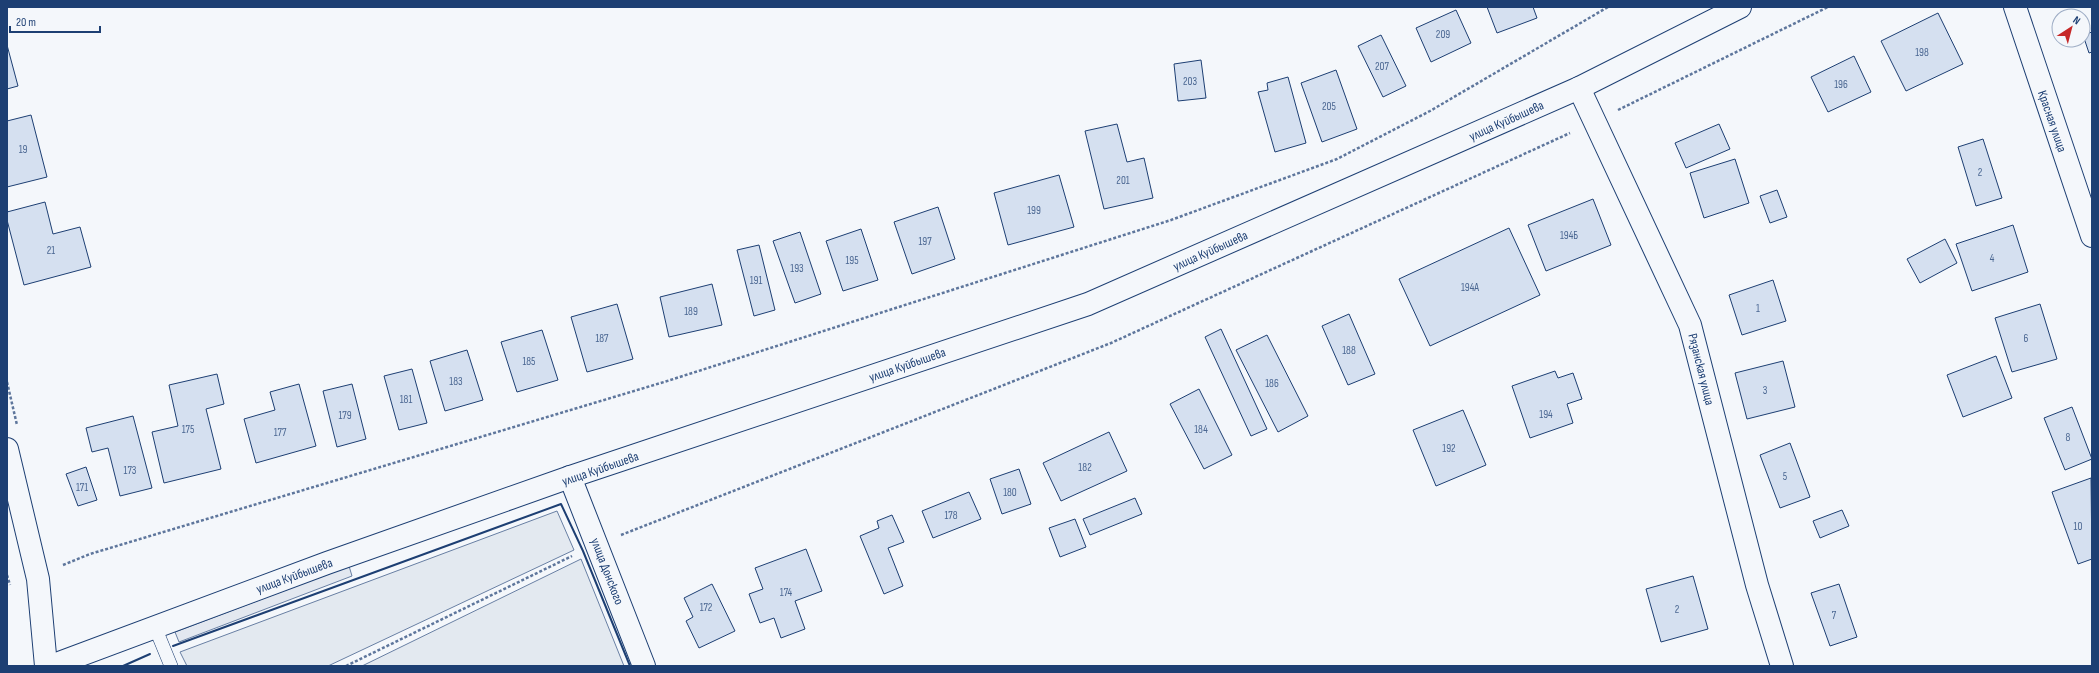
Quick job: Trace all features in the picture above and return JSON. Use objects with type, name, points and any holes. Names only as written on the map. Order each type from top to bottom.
[{"type":"street","name":"улица Куйбышева","points":[[51,666],[327,563],[570,477],[1088,304],[1579,88],[1740,7]]},
{"type":"street","name":"Красная улица","points":[[2015,7],[2092,236]]},
{"type":"street","name":"Рязанская улица","points":[[1579,88],[1690,324],[1757,585],[1782,666]]},
{"type":"street","points":[[7,449],[38,579],[46,666]]},
{"type":"street","name":"улица Донского","points":[[570,477],[644,666]]},
{"type":"lane","points":[[155,627],[171,666]]},
{"type":"path","points":[[7,575],[12,594],[52,570],[90,554],[664,382],[1171,220],[1337,159],[1430,111],[1608,7]]},
{"type":"path","points":[[346,666],[597,544],[1111,343],[1595,121],[1828,7]]},
{"type":"shaded area","points":[[557,511],[574,550],[328,666],[187,666],[180,652]]},
{"type":"shaded area","points":[[581,559],[624,666],[362,666]]},
{"type":"shaded area","points":[[349,566],[352,576],[179,642],[175,632]]},
{"type":"building","points":[[1487,7],[1533,7],[1537,18],[1497,33]]},
{"type":"building","points":[[1456,10],[1471,43],[1431,62],[1416,28]]},
{"type":"building","points":[[1938,13],[1963,64],[1906,91],[1881,41]]},
{"type":"building","points":[[2091,32],[2092,52],[2089,53],[2087,48],[2091,48]]},
{"type":"building","points":[[1381,35],[1406,86],[1383,97],[1358,46]]},
{"type":"building","points":[[7,45],[18,86],[7,89]]},
{"type":"building","points":[[1854,56],[1871,92],[1828,112],[1811,77]]},
{"type":"building","points":[[1201,60],[1206,98],[1178,101],[1174,64]]},
{"type":"building","points":[[1336,70],[1357,129],[1322,142],[1301,83]]},
{"type":"building","points":[[1288,77],[1306,143],[1275,152],[1258,92],[1268,90],[1267,83]]},
{"type":"building","points":[[31,115],[47,177],[7,187],[7,121]]},
{"type":"building","points":[[1117,124],[1127,162],[1144,158],[1153,198],[1104,209],[1085,131]]},
{"type":"building","points":[[1719,124],[1730,149],[1686,168],[1675,143]]},
{"type":"building","points":[[1983,139],[2002,198],[1976,206],[1958,147]]},
{"type":"building","points":[[1735,159],[1749,203],[1704,218],[1690,173]]},
{"type":"building","points":[[1059,175],[1074,227],[1008,245],[994,193]]},
{"type":"building","points":[[1777,190],[1787,217],[1770,223],[1760,196]]},
{"type":"building","points":[[1593,199],[1611,245],[1546,271],[1528,225]]},
{"type":"building","points":[[45,202],[53,234],[80,227],[91,267],[24,285],[7,220],[7,212]]},
{"type":"building","points":[[938,207],[955,259],[912,274],[894,222]]},
{"type":"building","points":[[2013,225],[2028,272],[1972,291],[1956,244]]},
{"type":"building","points":[[1509,228],[1540,295],[1430,346],[1399,279]]},
{"type":"building","points":[[861,229],[878,280],[843,291],[826,241]]},
{"type":"building","points":[[800,232],[821,294],[795,303],[773,241]]},
{"type":"building","points":[[1945,239],[1957,263],[1920,283],[1907,259]]},
{"type":"building","points":[[759,245],[775,310],[754,316],[737,250]]},
{"type":"building","points":[[1773,280],[1786,321],[1742,335],[1729,295]]},
{"type":"building","points":[[712,284],[722,325],[669,337],[660,297]]},
{"type":"building","points":[[617,304],[633,359],[587,372],[571,317]]},
{"type":"building","points":[[2040,304],[2057,359],[2012,372],[1995,318]]},
{"type":"building","points":[[1349,314],[1375,374],[1348,385],[1322,326]]},
{"type":"building","points":[[1221,329],[1267,429],[1251,436],[1205,337]]},
{"type":"building","points":[[542,330],[558,380],[517,392],[501,342]]},
{"type":"building","points":[[1267,335],[1308,416],[1278,432],[1236,350]]},
{"type":"building","points":[[467,350],[483,400],[445,411],[430,361]]},
{"type":"building","points":[[1996,356],[2012,398],[1963,417],[1947,375]]},
{"type":"building","points":[[1783,361],[1795,407],[1747,419],[1735,373]]},
{"type":"building","points":[[412,369],[427,423],[399,430],[384,376]]},
{"type":"building","points":[[1555,371],[1558,378],[1573,373],[1582,399],[1567,404],[1573,423],[1530,438],[1512,386]]},
{"type":"building","points":[[217,374],[224,404],[206,409],[221,469],[164,483],[152,432],[178,426],[169,385]]},
{"type":"building","points":[[299,384],[316,446],[256,463],[244,419],[275,410],[270,392]]},
{"type":"building","points":[[352,384],[366,439],[337,447],[323,391]]},
{"type":"building","points":[[1199,389],[1232,455],[1204,469],[1170,404]]},
{"type":"building","points":[[2072,407],[2092,459],[2065,470],[2044,418]]},
{"type":"building","points":[[1463,410],[1486,465],[1436,486],[1413,430]]},
{"type":"building","points":[[133,416],[152,488],[120,496],[108,448],[92,452],[86,428]]},
{"type":"building","points":[[1109,432],[1127,471],[1061,501],[1043,463]]},
{"type":"building","points":[[1790,443],[1810,497],[1780,508],[1760,455]]},
{"type":"building","points":[[86,467],[97,500],[78,506],[66,474]]},
{"type":"building","points":[[1019,469],[1031,504],[1002,514],[990,479]]},
{"type":"building","points":[[2091,478],[2092,559],[2078,564],[2052,492]]},
{"type":"building","points":[[969,492],[981,519],[933,538],[922,511]]},
{"type":"building","points":[[1135,498],[1142,514],[1090,535],[1083,519]]},
{"type":"building","points":[[1842,510],[1849,526],[1820,538],[1813,521]]},
{"type":"building","points":[[892,515],[904,542],[888,548],[903,586],[884,594],[860,536],[879,528],[877,521]]},
{"type":"building","points":[[1075,519],[1086,547],[1060,557],[1049,528]]},
{"type":"building","points":[[806,549],[822,591],[795,601],[805,629],[781,638],[774,618],[760,623],[749,594],[763,589],[755,568]]},
{"type":"building","points":[[1693,576],[1708,629],[1661,642],[1646,589]]},
{"type":"building","points":[[712,584],[735,631],[699,648],[686,621],[693,617],[684,598]]},
{"type":"building","points":[[1839,584],[1857,637],[1830,646],[1811,593]]},
{"type":"wall","points":[[173,646],[561,504],[583,551],[630,666]]},
{"type":"wall","points":[[123,666],[150,654]]}]
